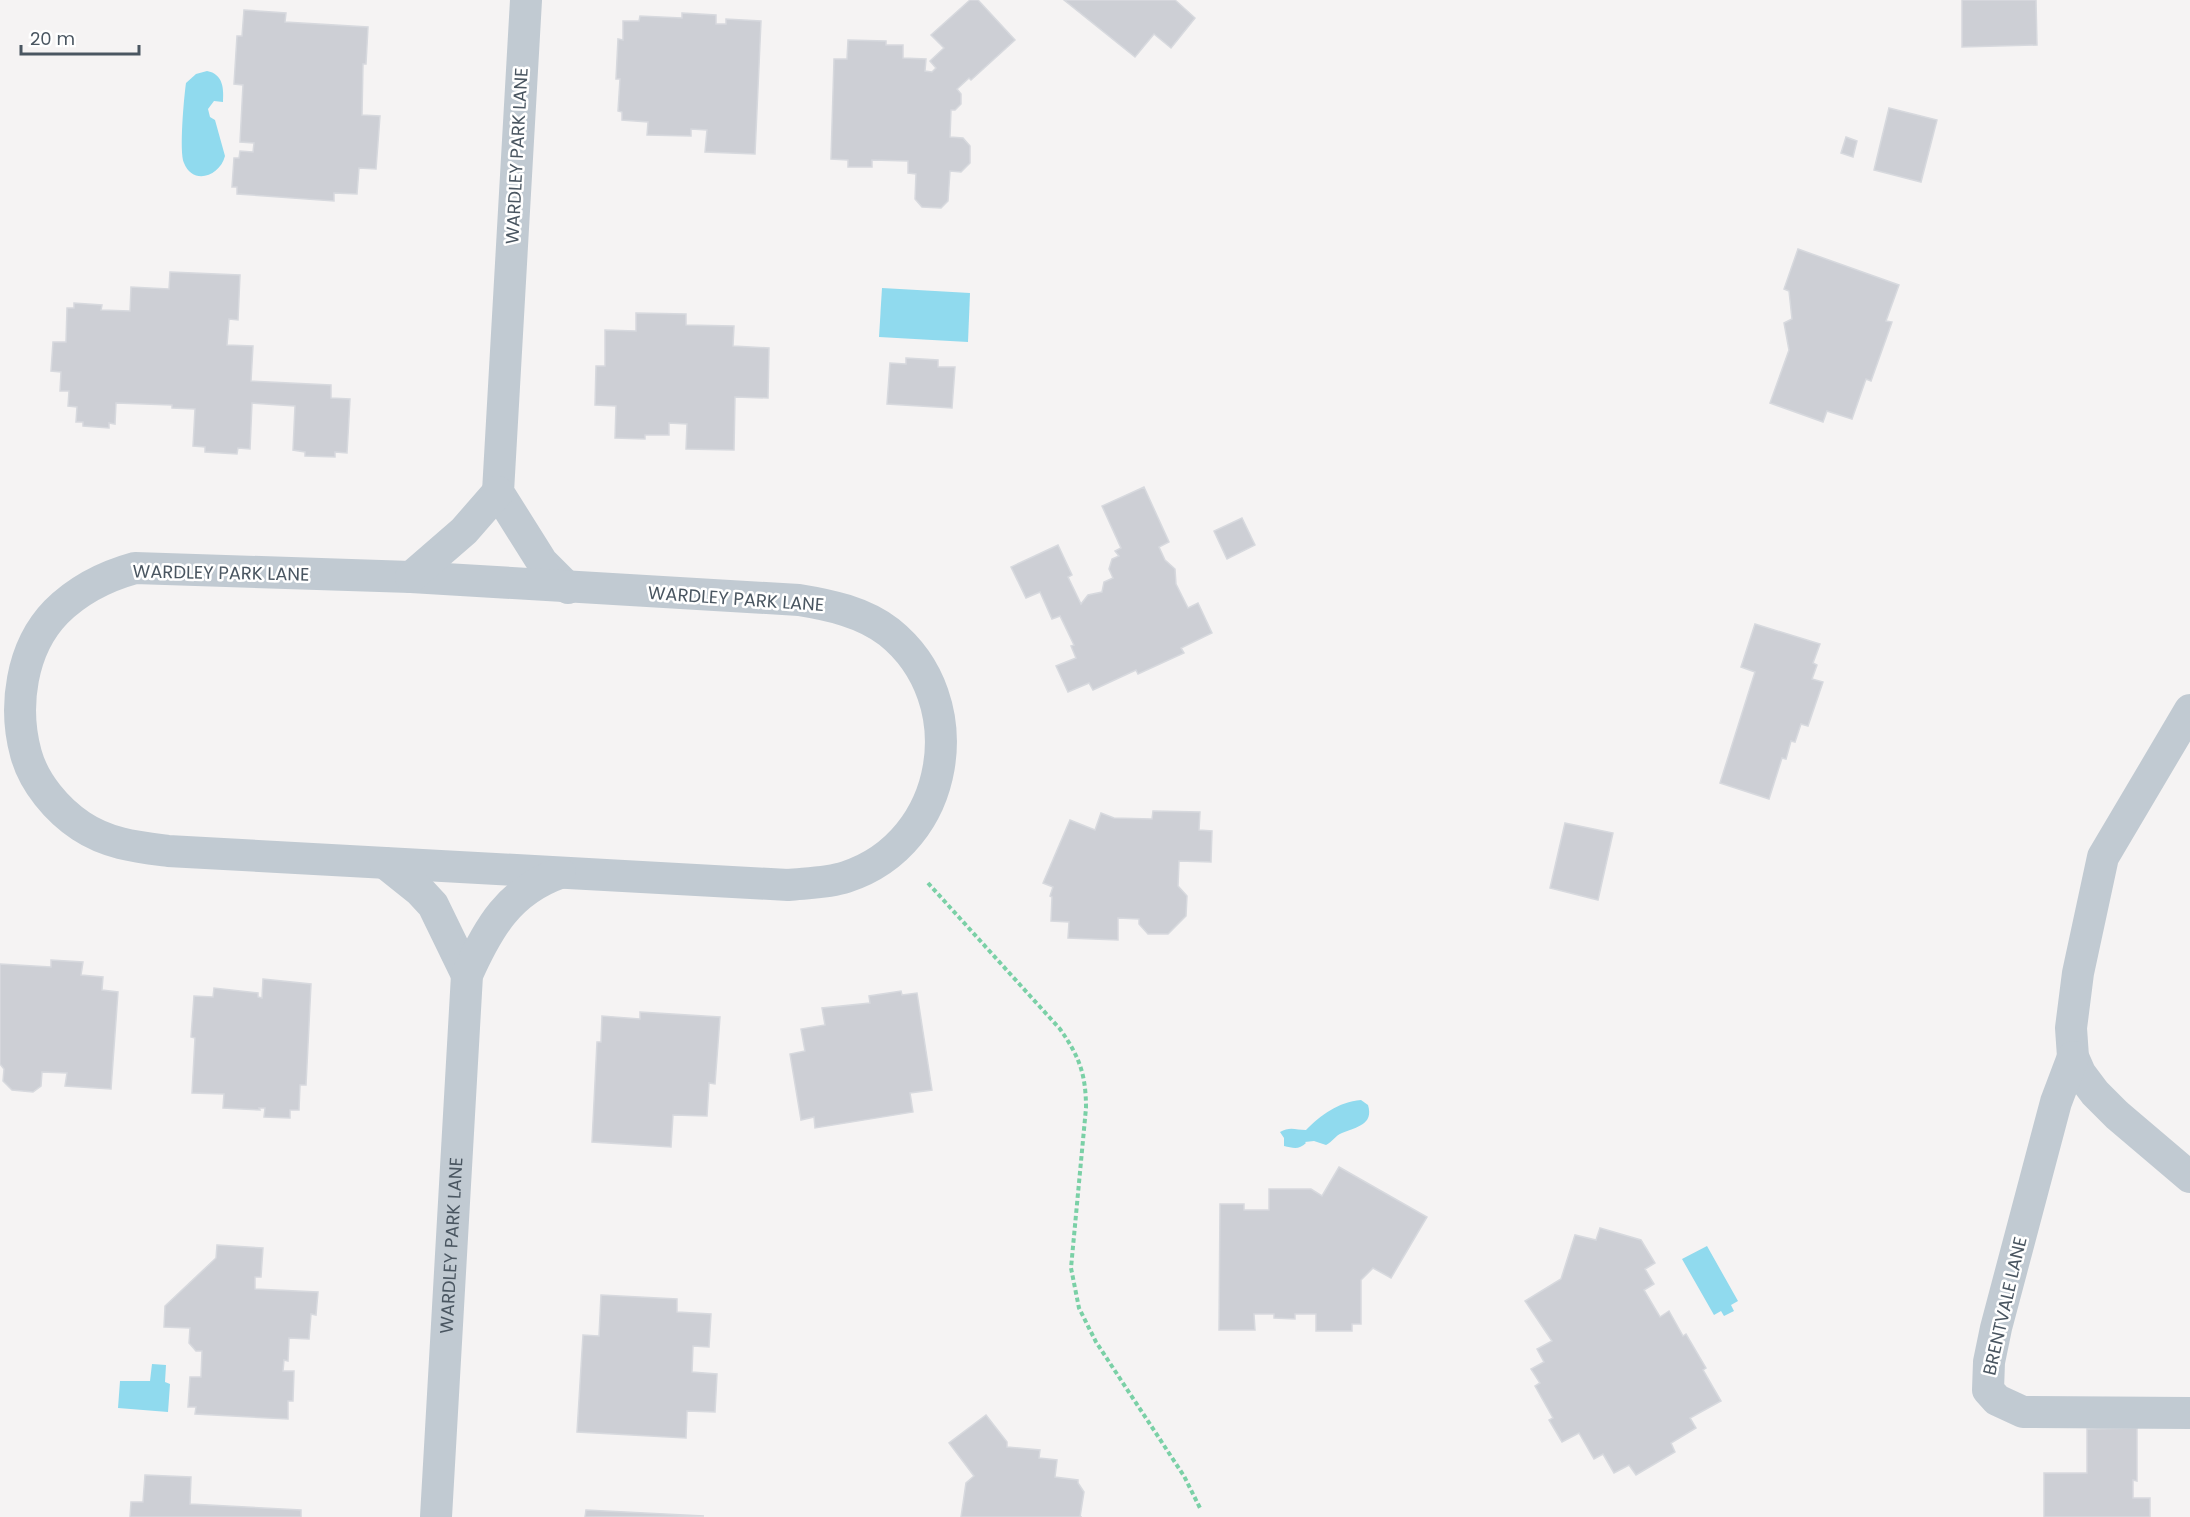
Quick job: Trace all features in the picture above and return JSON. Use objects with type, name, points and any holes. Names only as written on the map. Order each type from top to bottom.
[{"type":"street","name":"WARDLEY PARK LANE","points":[[498,492],[526,0]]},
{"type":"street","points":[[411,577],[464,531],[498,492],[542,562],[568,588]]},
{"type":"street","name":"WARDLEY PARK LANE","points":[[135,568],[411,577],[568,588],[799,600],[830,605],[853,613],[888,632],[913,658],[932,692],[941,725],[942,746],[936,783],[919,819],[897,846],[880,860],[848,877],[788,885],[168,852],[133,847],[104,838],[80,825],[46,794],[26,755],[20,695],[31,651],[55,613],[72,597],[111,575],[135,568]]},
{"type":"street","name":"BRENTVALE LANE","points":[[2190,710],[2103,857],[2073,1005],[2071,1028],[2073,1057],[2084,1078],[2104,1104],[2190,1177]]},
{"type":"street","name":"WARDLEY PARK LANE","points":[[386,863],[433,905],[467,975]]},
{"type":"street","name":"WARDLEY PARK LANE","points":[[436,1517],[467,975],[484,938],[513,901],[542,880],[563,872]]},
{"type":"street","name":"BRENTVALE LANE","points":[[2073,1057],[2056,1102],[1996,1328],[1989,1362],[1988,1390],[1997,1400],[2023,1412],[2190,1413]]},
{"type":"path","points":[[928,884],[1053,1021],[1072,1046],[1082,1067],[1086,1086],[1086,1108],[1071,1268],[1079,1308],[1096,1342],[1184,1476],[1201,1510]]},
{"type":"water","points":[[207,71],[219,78],[223,87],[223,102],[214,101],[208,109],[210,117],[215,120],[225,156],[218,169],[206,176],[200,176],[188,170],[184,163],[183,112],[186,83],[196,74]]},
{"type":"water","points":[[882,288],[970,293],[968,342],[879,337]]},
{"type":"water","points":[[1361,1100],[1368,1105],[1369,1112],[1366,1121],[1358,1127],[1340,1134],[1326,1145],[1314,1141],[1305,1142],[1298,1148],[1284,1146],[1284,1138],[1280,1132],[1290,1129],[1306,1130],[1330,1110],[1345,1103]]},
{"type":"water","points":[[1707,1246],[1738,1301],[1731,1305],[1734,1311],[1724,1316],[1721,1311],[1714,1315],[1682,1259]]},
{"type":"water","points":[[152,1364],[166,1365],[165,1382],[170,1384],[168,1412],[118,1408],[120,1381],[150,1381]]},
{"type":"building","points":[[970,0],[978,0],[1015,40],[971,80],[969,78],[957,89],[961,94],[961,104],[955,110],[951,110],[950,137],[963,138],[970,146],[970,163],[961,172],[950,171],[948,201],[941,208],[922,207],[915,199],[916,174],[908,173],[908,161],[872,160],[872,167],[848,167],[848,160],[831,159],[834,59],[847,59],[848,40],[886,41],[886,45],[903,45],[903,58],[926,59],[925,71],[932,72],[936,68],[930,61],[944,48],[931,35]]},
{"type":"building","points":[[1064,0],[1175,0],[1195,18],[1171,48],[1154,34],[1135,57]]},
{"type":"building","points":[[1962,0],[2036,0],[2037,45],[1962,47]]},
{"type":"building","points":[[244,10],[286,13],[285,22],[368,27],[366,64],[363,64],[362,115],[380,116],[376,169],[359,168],[357,194],[334,193],[334,201],[237,194],[237,187],[232,187],[234,158],[239,158],[240,151],[253,152],[254,143],[240,142],[243,85],[234,84],[237,36],[242,36]]},
{"type":"building","points":[[682,13],[716,15],[716,24],[726,24],[726,19],[761,21],[755,154],[705,152],[707,130],[691,129],[691,136],[647,135],[648,122],[622,120],[622,112],[618,111],[620,79],[616,79],[618,39],[623,40],[623,21],[639,21],[640,16],[682,18]]},
{"type":"building","points":[[1889,108],[1937,120],[1921,182],[1874,170]]},
{"type":"building","points":[[1846,137],[1857,141],[1853,157],[1841,153]]},
{"type":"building","points":[[1798,249],[1899,285],[1886,321],[1892,322],[1871,381],[1866,379],[1852,419],[1827,411],[1823,422],[1770,403],[1789,350],[1784,323],[1792,319],[1789,291],[1784,289]]},
{"type":"building","points":[[170,272],[240,275],[238,320],[229,319],[227,345],[253,346],[251,381],[331,385],[331,398],[350,399],[347,453],[335,452],[335,457],[305,456],[305,452],[293,450],[295,406],[252,403],[250,449],[238,448],[237,454],[205,452],[205,447],[193,446],[195,409],[172,408],[172,405],[116,403],[115,424],[109,423],[109,428],[83,426],[83,422],[76,422],[77,407],[68,406],[69,391],[60,391],[61,372],[51,371],[53,342],[66,342],[67,308],[74,308],[74,303],[102,305],[101,310],[130,311],[131,287],[169,289]]},
{"type":"building","points":[[636,313],[686,314],[686,325],[734,326],[733,346],[769,348],[768,398],[735,397],[734,450],[686,449],[687,424],[669,423],[669,435],[645,435],[645,439],[615,438],[616,406],[595,405],[596,366],[605,366],[605,330],[636,331]]},
{"type":"building","points":[[906,358],[938,360],[938,367],[955,367],[952,408],[887,404],[890,363],[906,364]]},
{"type":"building","points":[[1144,487],[1169,542],[1159,547],[1165,560],[1175,569],[1176,584],[1188,608],[1198,603],[1212,633],[1181,648],[1184,653],[1138,674],[1136,670],[1093,690],[1089,683],[1068,692],[1056,666],[1076,658],[1071,646],[1074,645],[1060,616],[1052,619],[1040,592],[1026,598],[1011,567],[1058,545],[1072,575],[1068,577],[1081,604],[1088,595],[1102,592],[1104,582],[1113,578],[1109,569],[1112,559],[1119,556],[1115,551],[1121,548],[1102,506]]},
{"type":"building","points":[[1242,518],[1255,545],[1227,559],[1214,531]]},
{"type":"building","points":[[1755,624],[1820,644],[1813,663],[1817,665],[1812,679],[1823,682],[1808,726],[1801,724],[1795,742],[1791,741],[1786,759],[1782,758],[1769,799],[1720,783],[1755,672],[1741,667]]},
{"type":"building","points":[[1153,811],[1200,812],[1199,830],[1212,831],[1211,862],[1179,861],[1178,886],[1187,896],[1186,916],[1168,934],[1148,934],[1139,924],[1139,919],[1118,918],[1118,940],[1068,938],[1069,922],[1051,921],[1052,897],[1050,896],[1053,887],[1043,883],[1070,820],[1095,830],[1101,813],[1114,818],[1152,819]]},
{"type":"building","points":[[1565,823],[1613,833],[1598,900],[1550,888]]},
{"type":"building","points":[[51,960],[83,962],[81,975],[103,977],[102,990],[118,992],[111,1089],[65,1086],[67,1073],[42,1072],[41,1086],[33,1092],[12,1090],[3,1081],[4,1069],[0,1064],[0,964],[51,967]]},
{"type":"building","points":[[263,979],[311,984],[306,1085],[300,1085],[299,1110],[290,1110],[290,1118],[264,1117],[265,1108],[259,1108],[260,1110],[223,1108],[224,1094],[192,1093],[195,1038],[191,1037],[194,996],[213,997],[214,988],[258,993],[258,997],[262,998]]},
{"type":"building","points":[[901,991],[902,995],[917,993],[932,1090],[910,1093],[913,1112],[815,1128],[814,1117],[801,1120],[790,1054],[805,1051],[801,1029],[825,1025],[822,1008],[870,1003],[869,996]]},
{"type":"building","points":[[640,1012],[720,1017],[715,1084],[709,1083],[707,1116],[673,1115],[671,1147],[592,1142],[597,1042],[601,1042],[602,1016],[640,1019]]},
{"type":"building","points":[[1339,1167],[1427,1217],[1391,1278],[1373,1268],[1361,1280],[1361,1324],[1352,1324],[1352,1331],[1316,1331],[1316,1314],[1295,1314],[1295,1319],[1274,1318],[1274,1314],[1254,1314],[1255,1330],[1219,1330],[1220,1204],[1244,1204],[1244,1210],[1269,1210],[1269,1189],[1311,1189],[1322,1196]]},
{"type":"building","points":[[1600,1228],[1641,1240],[1655,1263],[1645,1269],[1654,1284],[1644,1290],[1660,1317],[1669,1311],[1683,1336],[1686,1334],[1706,1368],[1703,1370],[1721,1401],[1690,1418],[1696,1428],[1671,1443],[1675,1452],[1636,1475],[1629,1465],[1614,1473],[1603,1454],[1594,1459],[1579,1433],[1562,1442],[1549,1420],[1553,1418],[1535,1386],[1540,1383],[1531,1369],[1544,1362],[1537,1349],[1552,1341],[1525,1301],[1561,1279],[1575,1235],[1596,1240]]},
{"type":"building","points":[[217,1245],[263,1248],[261,1277],[255,1277],[255,1289],[318,1292],[316,1315],[311,1314],[309,1339],[289,1338],[288,1361],[284,1360],[283,1371],[294,1371],[293,1401],[288,1401],[288,1419],[195,1414],[196,1407],[188,1407],[190,1377],[201,1377],[202,1351],[196,1351],[189,1343],[190,1328],[164,1327],[165,1306],[216,1258]]},
{"type":"building","points":[[601,1295],[677,1299],[677,1312],[711,1314],[709,1347],[693,1346],[692,1372],[717,1374],[715,1412],[687,1411],[686,1438],[577,1432],[583,1335],[599,1336]]},
{"type":"building","points":[[986,1415],[1007,1442],[1007,1447],[1040,1450],[1039,1458],[1057,1460],[1055,1477],[1078,1480],[1084,1492],[1080,1517],[961,1517],[966,1483],[974,1476],[949,1443]]},
{"type":"building","points":[[2137,1428],[2137,1481],[2133,1480],[2133,1498],[2150,1498],[2150,1517],[2044,1517],[2044,1473],[2087,1473],[2087,1429]]},
{"type":"building","points":[[145,1475],[191,1477],[190,1504],[301,1510],[301,1517],[130,1517],[131,1502],[143,1502]]},
{"type":"building","points":[[586,1510],[704,1516],[585,1517]]}]
